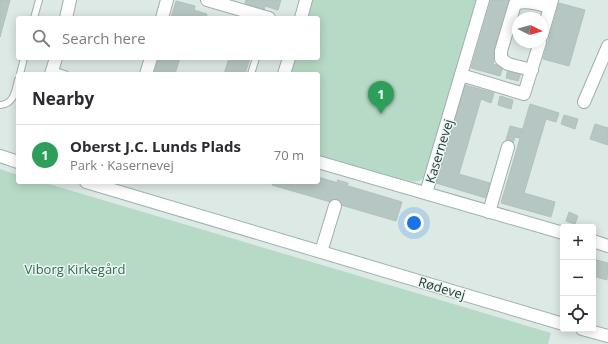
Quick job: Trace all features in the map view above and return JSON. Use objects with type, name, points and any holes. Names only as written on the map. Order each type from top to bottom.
[{"type":"street","points":[[66,16],[70,0]]},
{"type":"street","points":[[163,16],[167,0]]},
{"type":"street","points":[[207,0],[262,16]]},
{"type":"street","points":[[302,16],[306,0]]},
{"type":"street","name":"Kasernevej","points":[[320,163],[344,175],[426,194],[483,0]]},
{"type":"street","points":[[532,70],[508,64],[501,59],[501,51],[515,4],[526,0],[551,4],[548,14]]},
{"type":"street","points":[[584,102],[608,46]]},
{"type":"street","points":[[461,75],[524,94],[538,48]]},
{"type":"street","points":[[52,72],[55,60]]},
{"type":"street","points":[[147,72],[150,60]]},
{"type":"street","points":[[285,72],[288,60]]},
{"type":"street","points":[[489,212],[508,147]]},
{"type":"street","points":[[0,156],[16,161]]},
{"type":"street","name":"Rødevej","points":[[93,184],[560,323]]},
{"type":"street","points":[[426,194],[560,231]]},
{"type":"street","points":[[321,252],[335,206]]},
{"type":"street","points":[[596,242],[608,246]]},
{"type":"street","points":[[593,332],[608,336]]},
{"type":"lane","points":[[35,16],[39,0]]},
{"type":"lane","points":[[20,72],[24,60]]},
{"type":"lane","points":[[252,72],[255,60]]},
{"type":"lane","points":[[0,105],[9,103],[13,98],[16,87]]},
{"type":"green space","points":[[311,0],[477,0],[426,175],[422,179],[419,181],[406,180],[320,156],[320,72],[291,72],[294,60],[320,60],[320,16],[307,16]]},
{"type":"green space","name":"Viborg Kirkegård","points":[[0,169],[16,174],[16,184],[49,184],[551,333],[548,344],[0,344]]},
{"type":"building","points":[[0,0],[10,0],[0,37]]},
{"type":"building","points":[[246,0],[281,0],[278,10],[265,6],[264,10],[245,4]]},
{"type":"building","points":[[491,0],[511,0],[493,64],[503,67],[500,76],[471,68]]},
{"type":"building","points":[[176,1],[195,6],[194,10],[207,14],[206,16],[172,16]]},
{"type":"building","points":[[559,3],[585,10],[569,66],[543,59],[546,48],[548,48],[548,42]]},
{"type":"building","points":[[158,60],[179,60],[176,72],[155,72]]},
{"type":"building","points":[[228,60],[249,60],[246,72],[225,72]]},
{"type":"building","points":[[508,69],[521,73],[518,81],[506,78]]},
{"type":"building","points":[[465,85],[494,93],[491,103],[481,99],[459,174],[490,183],[486,198],[436,183]]},
{"type":"building","points":[[500,96],[513,100],[511,109],[498,105]]},
{"type":"building","points":[[530,104],[559,113],[556,122],[546,119],[524,193],[555,202],[551,217],[501,203]]},
{"type":"building","points":[[564,115],[578,119],[575,129],[561,124]]},
{"type":"building","points":[[595,124],[608,128],[608,145],[590,139]]},
{"type":"building","points":[[510,126],[522,129],[519,138],[515,137],[513,143],[506,140]]},
{"type":"building","points":[[320,178],[402,202],[396,221],[272,185],[320,184]]},
{"type":"building","points":[[569,212],[578,216],[575,224],[566,221]]},
{"type":"building","points":[[596,260],[608,263],[607,280],[596,277]]},
{"type":"tunnel","points":[[335,206],[343,181]]},
{"type":"place","name":"Oberst J.C. Lunds Plads","points":[[381,114]]}]
